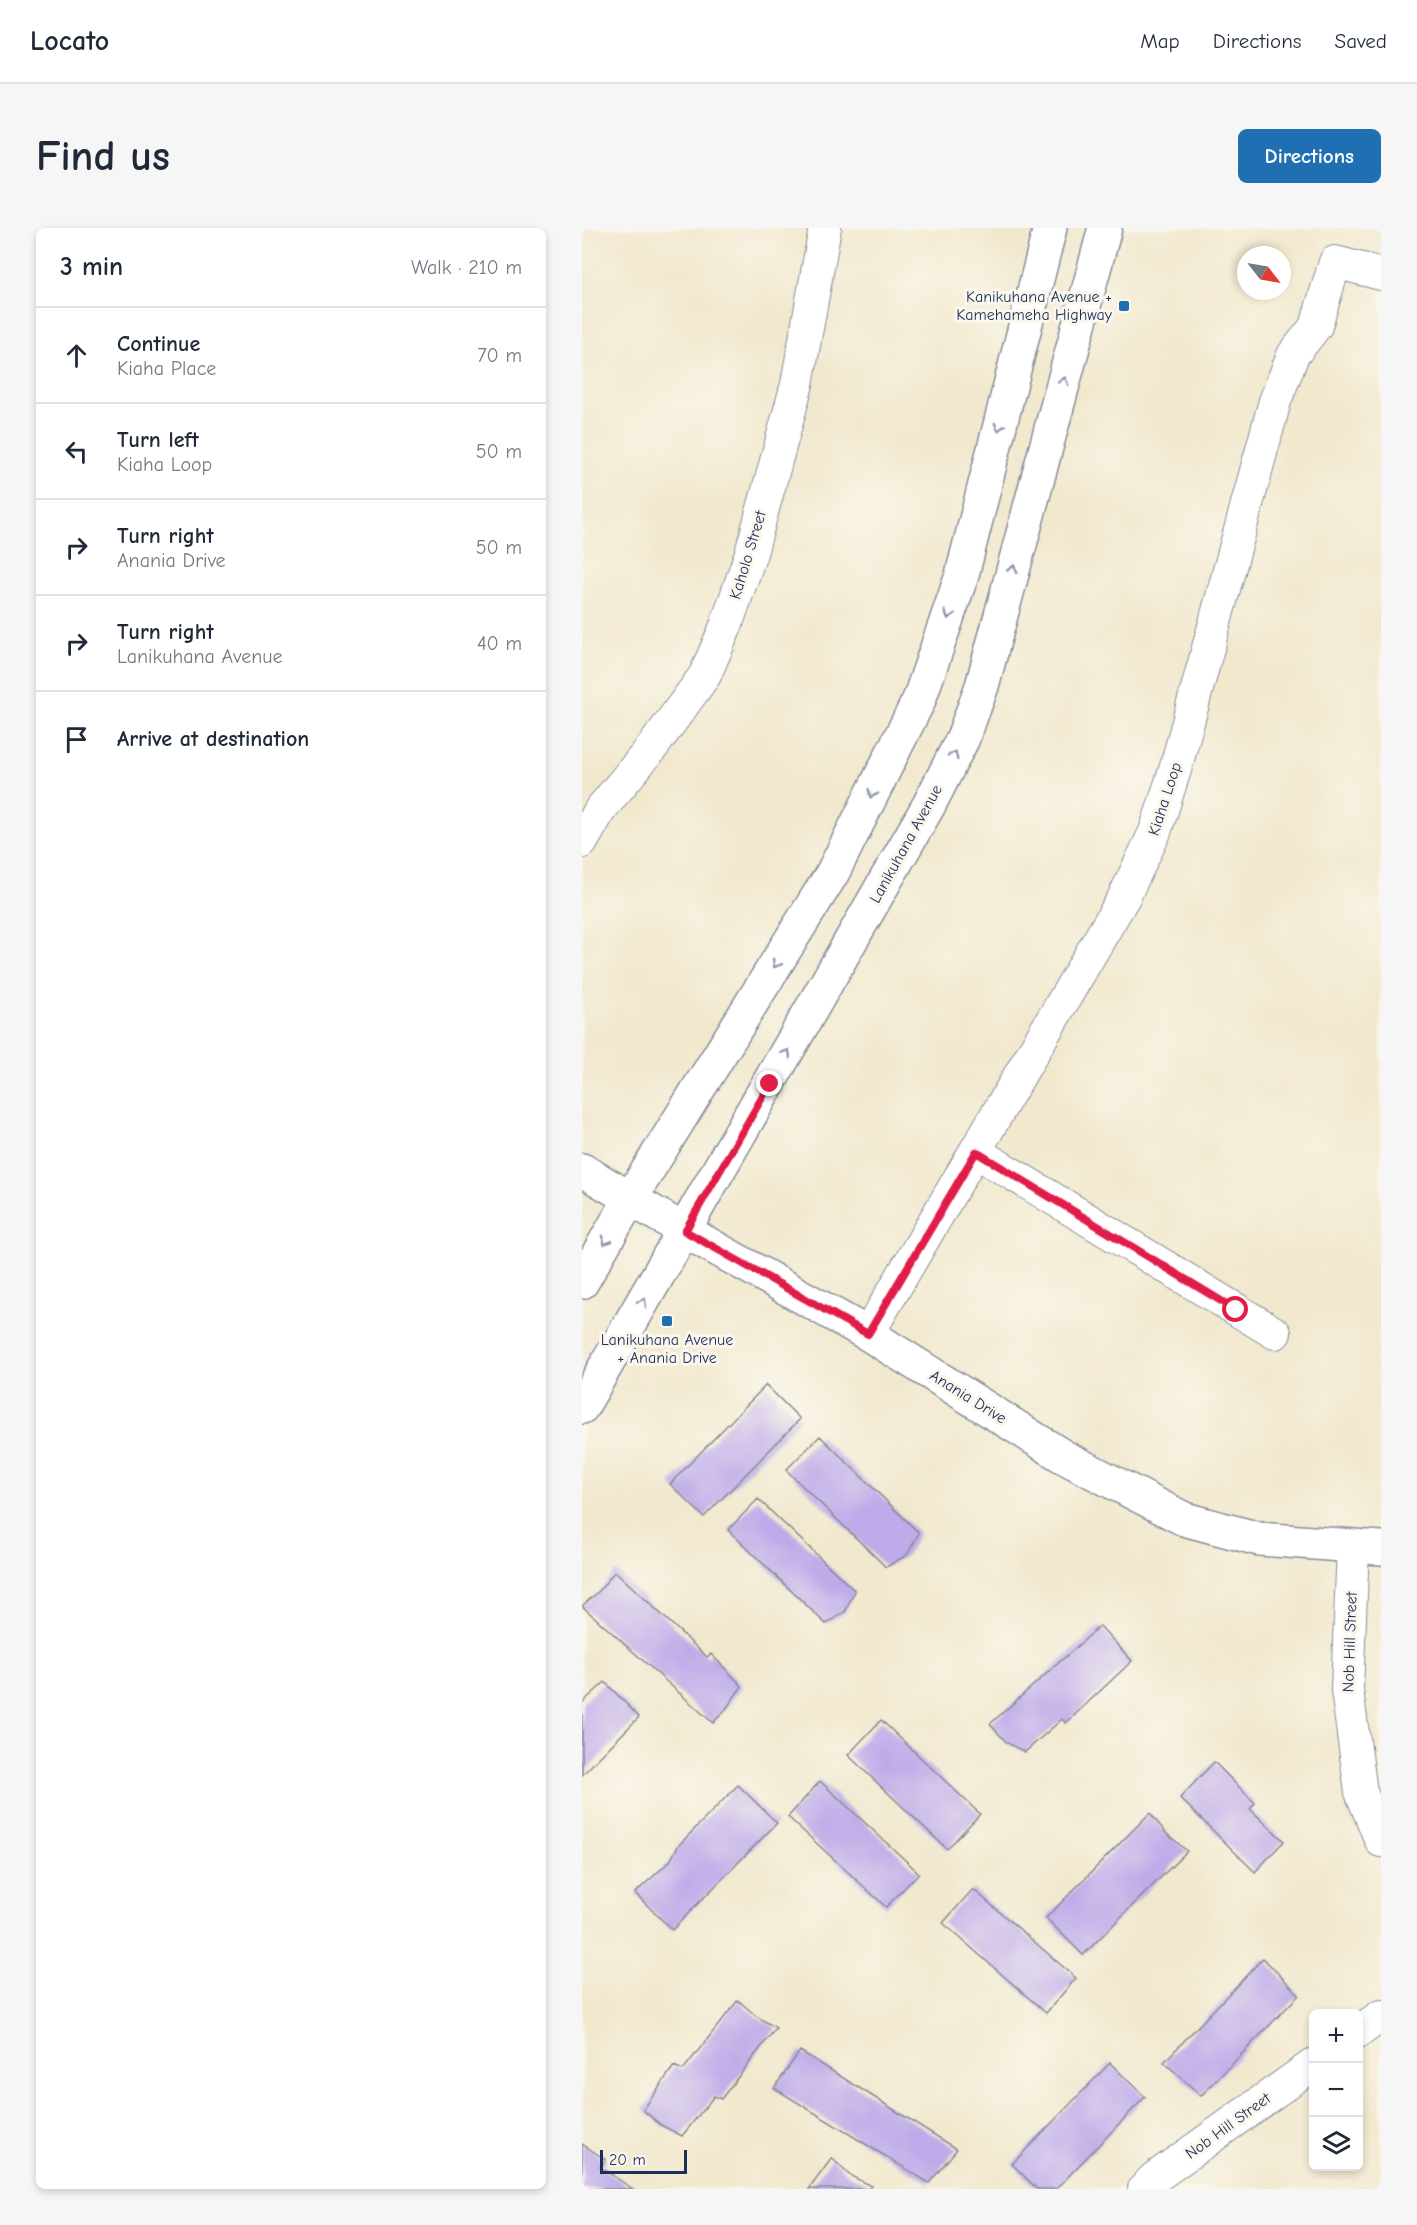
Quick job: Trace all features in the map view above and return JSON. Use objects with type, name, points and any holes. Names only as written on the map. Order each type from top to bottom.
[{"type":"main road","points":[[582,1282],[630,1199],[833,872],[919,700],[962,575],[1050,228]]},
{"type":"main road","name":"Lanikuhana Avenue","points":[[582,1407],[929,805],[963,738],[982,686],[1105,228]]},
{"type":"main road","name":"Anania Drive","points":[[582,1170],[868,1334],[1064,1457],[1184,1520],[1259,1539],[1367,1547]]},
{"type":"street","name":"Kaholo Street","points":[[582,842],[600,810],[654,746],[705,675],[726,626],[751,553],[797,384],[825,228]]},
{"type":"street","name":"Kiaha Loop","points":[[868,1334],[1124,897],[1155,832],[1175,771],[1275,401],[1293,355],[1316,326],[1335,262],[1381,274]]},
{"type":"street","points":[[976,1152],[1275,1333]]},
{"type":"street","name":"Nob Hill Street","points":[[1367,1547],[1347,1689],[1361,1792],[1381,1841]]},
{"type":"street","points":[[1363,2029],[1381,2016]]},
{"type":"street","name":"Nob Hill Street","points":[[1144,2189],[1153,2180],[1309,2068]]},
{"type":"building","points":[[766,1385],[800,1419],[704,1517],[670,1484]]},
{"type":"building","points":[[820,1436],[919,1533],[907,1555],[886,1567],[786,1470]]},
{"type":"building","points":[[758,1499],[855,1591],[845,1612],[826,1624],[728,1530]]},
{"type":"building","points":[[615,1571],[707,1657],[711,1654],[742,1686],[713,1723],[582,1606],[599,1591]]},
{"type":"building","points":[[1100,1626],[1132,1661],[1066,1723],[1062,1719],[1025,1752],[1007,1743],[990,1724]]},
{"type":"building","points":[[605,1682],[639,1717],[582,1775],[582,1703]]},
{"type":"building","points":[[881,1720],[980,1814],[947,1849],[848,1755]]},
{"type":"building","points":[[1214,1762],[1255,1803],[1250,1809],[1284,1841],[1255,1872],[1180,1798]]},
{"type":"building","points":[[820,1781],[919,1873],[886,1907],[788,1817]]},
{"type":"building","points":[[738,1785],[777,1823],[672,1930],[635,1893],[670,1861],[678,1846]]},
{"type":"building","points":[[1150,1813],[1166,1833],[1187,1851],[1083,1955],[1046,1918]]},
{"type":"building","points":[[973,1889],[1076,1978],[1046,2013],[943,1923]]},
{"type":"building","points":[[1263,1958],[1299,1995],[1201,2096],[1164,2062]]},
{"type":"building","points":[[738,2000],[756,2016],[776,2028],[721,2099],[714,2096],[682,2136],[661,2125],[643,2110],[674,2066],[683,2070]]},
{"type":"building","points":[[800,2051],[957,2149],[929,2183],[774,2088]]},
{"type":"building","points":[[1110,2063],[1145,2097],[1056,2189],[1037,2189],[1012,2164]]},
{"type":"building","points":[[582,2144],[606,2160],[600,2167],[633,2189],[582,2189]]},
{"type":"building","points":[[832,2158],[849,2175],[871,2186],[869,2189],[809,2189]]},
{"type":"place","name":"Kanikuhana Avenue + Kamehameha Highway","points":[[1124,306]]},
{"type":"place","name":"Lanikuhana Avenue + Anania Drive","points":[[667,1321]]},
{"type":"route","points":[[770,1084],[685,1231],[868,1334],[976,1152],[1236,1310]]}]
